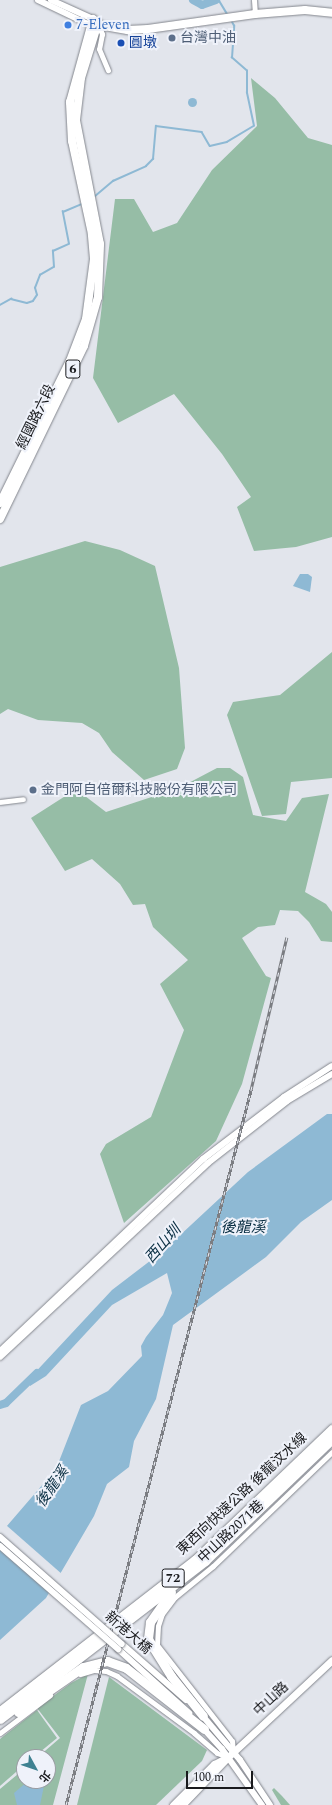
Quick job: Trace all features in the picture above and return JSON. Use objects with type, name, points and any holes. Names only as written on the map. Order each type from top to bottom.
[{"type":"highway","name":"東西向快速公路 後龍汶水線","points":[[0,1711],[194,1560],[332,1429]]},
{"type":"highway","name":"東西向快速公路 後龍汶水線","points":[[0,1719],[180,1581],[241,1528],[332,1439]]},
{"type":"highway","points":[[180,1581],[150,1622],[148,1639],[171,1676],[203,1716]]},
{"type":"highway","points":[[0,1724],[83,1667],[107,1661],[126,1668],[204,1729]]},
{"type":"main road","points":[[93,22],[128,30],[148,29],[255,14],[305,10],[332,13]]},
{"type":"main road","name":"6","points":[[91,209],[72,141],[70,102],[93,22]]},
{"type":"main road","name":"經國路六段","points":[[0,503],[70,361],[86,320],[94,259],[91,209]]},
{"type":"main road","name":"經國路六段","points":[[0,519],[80,353],[92,322],[100,274],[100,244],[91,209]]},
{"type":"main road","name":"中山路","points":[[231,1754],[332,1660]]},
{"type":"main road","points":[[173,1805],[214,1764],[231,1754]]},
{"type":"main road","points":[[182,1805],[231,1754]]},
{"type":"street","points":[[38,0],[93,22]]},
{"type":"street","points":[[51,0],[93,22],[102,34],[99,49],[108,70]]},
{"type":"street","points":[[254,0],[255,14]]},
{"type":"street","points":[[0,802],[23,799]]},
{"type":"street","points":[[0,1351],[203,1159],[284,1097],[332,1066]]},
{"type":"street","points":[[0,1357],[208,1163],[287,1101],[332,1074]]},
{"type":"street","name":"中山路2071巷","points":[[231,1754],[232,1741],[172,1667],[157,1646],[158,1626],[162,1614],[175,1598],[213,1566],[332,1452]]},
{"type":"street","name":"新港大橋","points":[[0,1537],[120,1646],[231,1754]]},
{"type":"street","name":"新港大橋","points":[[0,1546],[203,1716],[231,1754]]},
{"type":"street","points":[[0,1733],[84,1672],[106,1671],[138,1692],[217,1753],[231,1754],[270,1805]]},
{"type":"street","points":[[138,1692],[146,1686]]},
{"type":"street","points":[[231,1754],[262,1805]]},
{"type":"green space","points":[[251,78],[275,98],[308,138],[332,145],[332,537],[296,547],[254,551],[237,507],[251,497],[222,454],[174,394],[118,423],[93,378],[115,199],[134,199],[153,232],[177,223],[212,170],[257,126]]},
{"type":"green space","points":[[85,541],[120,550],[155,566],[179,668],[185,748],[177,769],[144,780],[112,752],[99,733],[82,723],[38,720],[8,709],[0,714],[0,567]]},
{"type":"green space","points":[[332,652],[332,778],[291,782],[286,814],[262,816],[227,715],[233,702],[280,695]]},
{"type":"green space","points":[[217,768],[230,768],[243,777],[253,815],[286,821],[302,798],[329,794],[305,892],[326,904],[332,912],[332,942],[321,941],[309,922],[298,911],[280,910],[275,925],[258,927],[242,938],[266,976],[271,978],[242,1084],[216,1141],[124,1223],[100,1154],[106,1144],[151,1117],[184,1030],[160,984],[188,960],[153,927],[145,904],[133,905],[120,884],[92,859],[65,871],[31,818],[70,793],[85,796],[106,812],[179,788]]},
{"type":"green space","points":[[88,1674],[53,1805],[0,1805],[0,1789],[16,1776],[16,1789],[56,1789],[56,1749],[47,1749],[60,1738],[37,1708],[71,1683]]},
{"type":"green space","points":[[109,1677],[207,1750],[202,1761],[156,1805],[77,1805]]},
{"type":"green space","points":[[37,1710],[57,1738],[44,1749],[16,1749],[16,1772],[0,1786],[0,1739]]},
{"type":"green space","points":[[274,1788],[290,1805],[281,1805],[272,1790]]},
{"type":"water","points":[[192,97],[197,102],[192,107],[187,102]]},
{"type":"water","points":[[300,574],[308,574],[312,577],[310,592],[293,586]]},
{"type":"water","name":"後龍溪","points":[[327,1114],[332,1114],[332,1200],[301,1222],[266,1257],[173,1325],[156,1399],[134,1441],[129,1467],[107,1484],[94,1516],[46,1598],[0,1640],[0,1534],[56,1469],[81,1405],[108,1391],[142,1356],[141,1346],[163,1315],[172,1293],[167,1273],[112,1305],[46,1376],[30,1386],[29,1379],[112,1290],[163,1251],[248,1172]]},
{"type":"water","points":[[19,1789],[43,1789],[40,1805],[17,1805],[14,1793]]},
{"type":"pier","points":[[6,1525],[63,1575],[54,1589],[0,1541],[0,1531]]},
{"type":"waterway","points":[[193,0],[202,5],[216,0]]},
{"type":"waterway","points":[[219,0],[228,15]]},
{"type":"waterway","points":[[94,197],[113,181],[146,166],[153,159],[156,126],[202,132],[210,146],[227,142],[254,126],[247,93],[247,71],[232,58],[234,26],[231,20]]},
{"type":"waterway","points":[[0,305],[11,299],[27,303],[33,301],[37,295],[35,288],[40,275],[54,267],[53,251],[69,244],[63,212],[82,204]]},
{"type":"waterway","name":"西山圳","points":[[0,1405],[6,1403],[37,1373]]},
{"type":"railway","points":[[66,1805],[251,1090],[287,937]]},
{"type":"place","name":"7-Eleven","points":[[68,25]]},
{"type":"place","name":"台灣中油","points":[[172,38]]},
{"type":"place","name":"圓墩","points":[[121,43]]},
{"type":"place","name":"金門阿自倍爾科技股份有限公司","points":[[33,790]]}]
